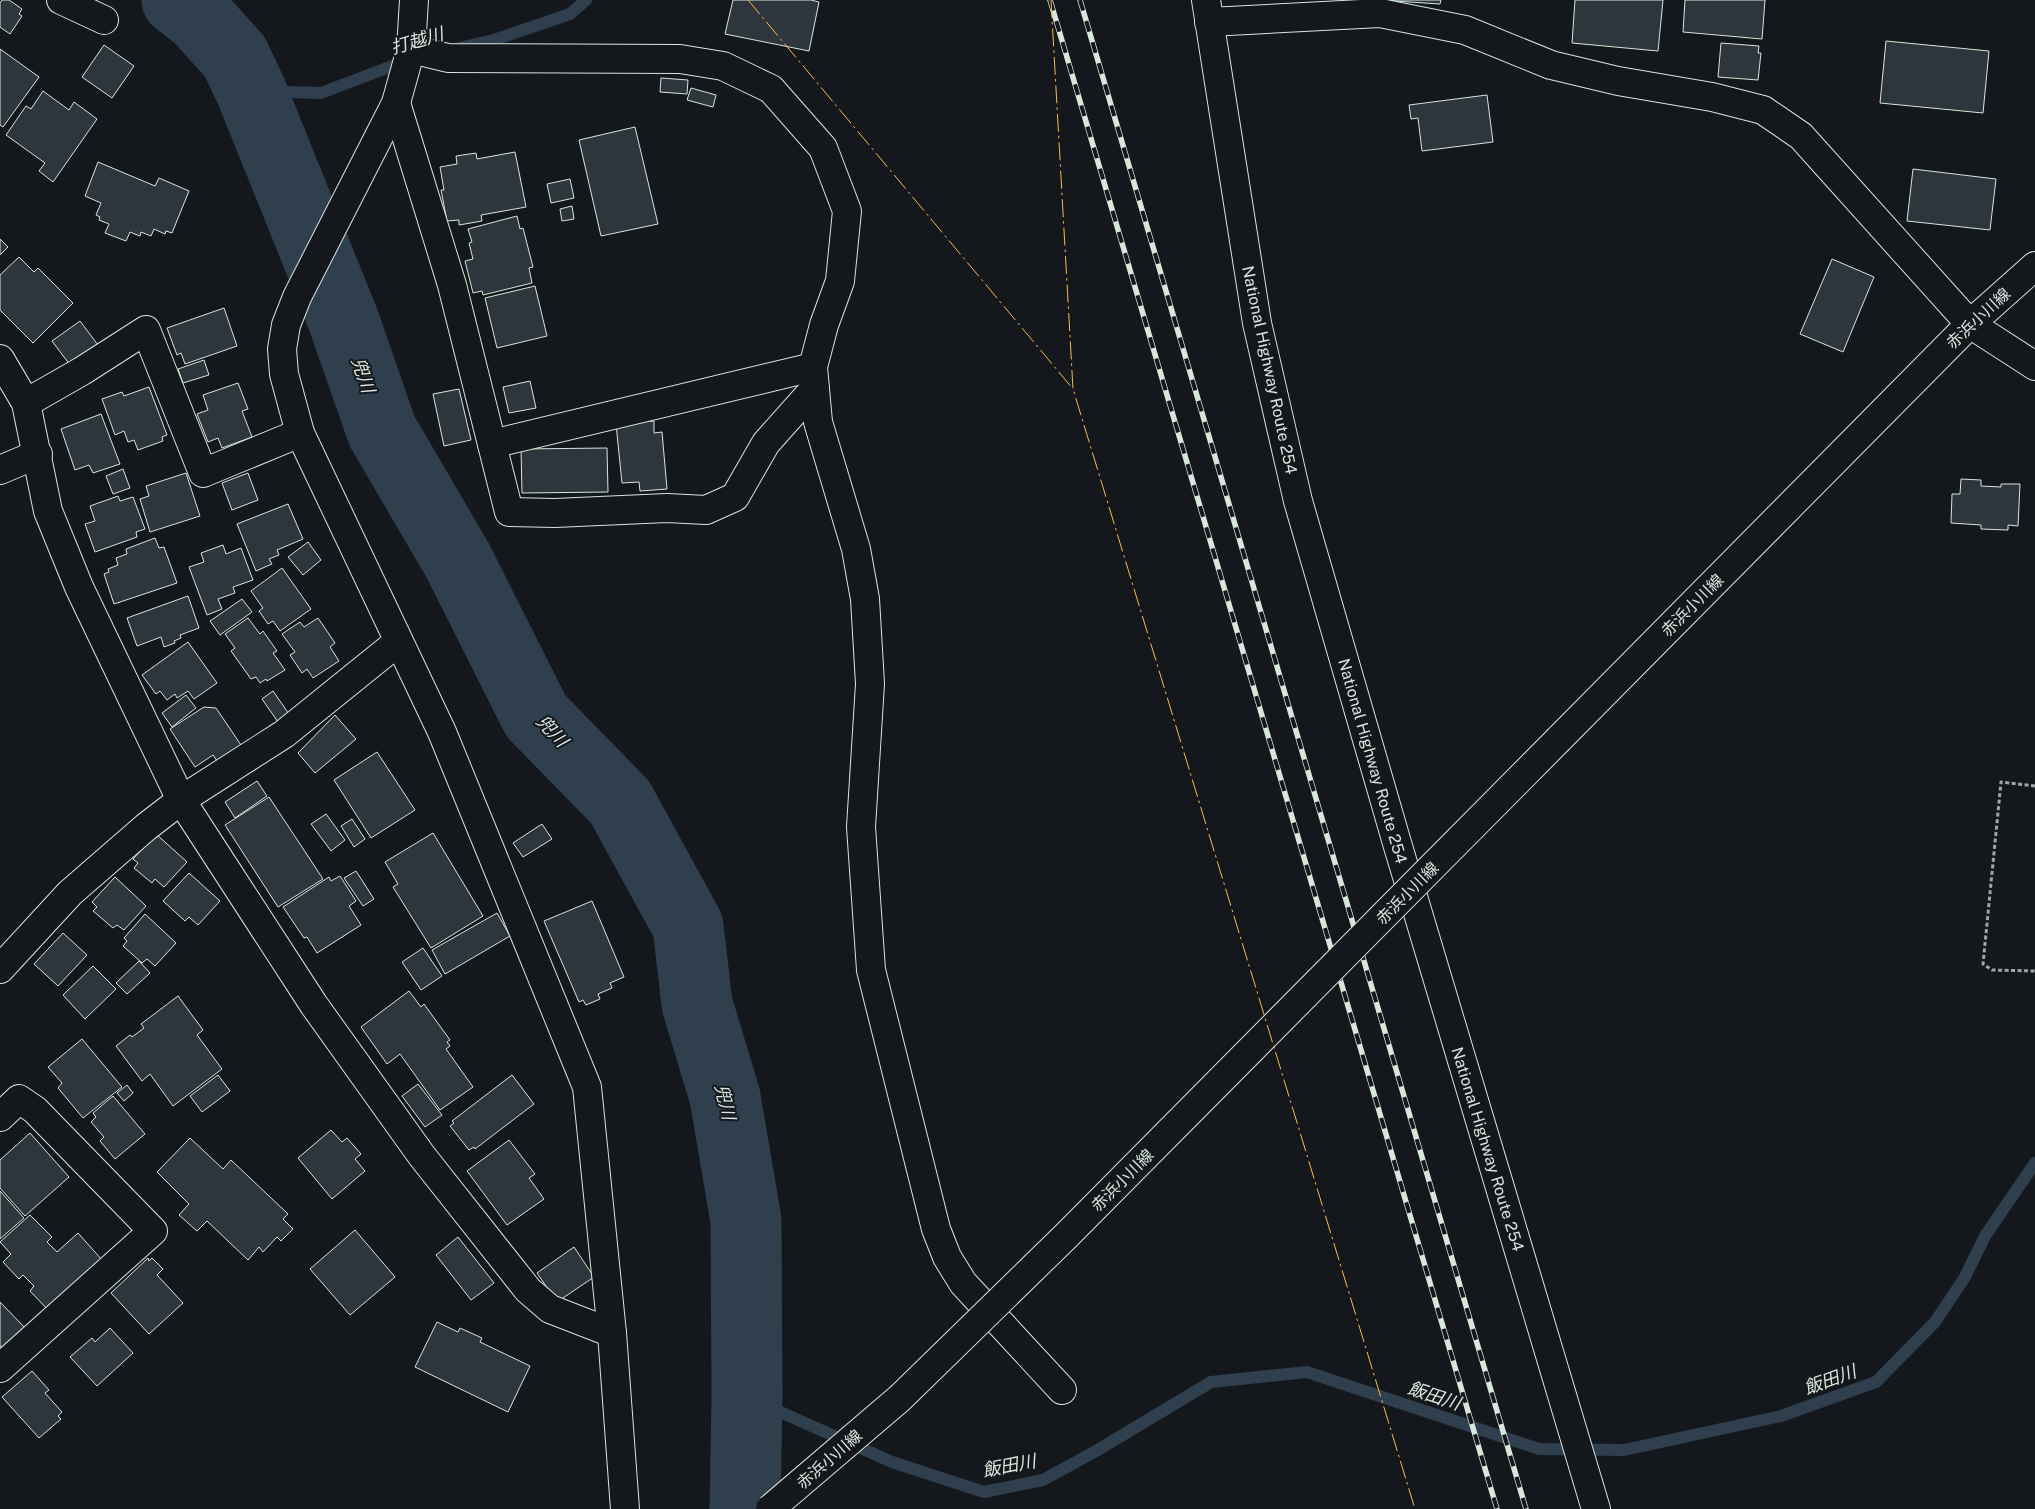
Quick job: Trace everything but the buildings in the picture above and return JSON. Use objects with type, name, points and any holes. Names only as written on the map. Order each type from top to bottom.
[{"type":"main road","points":[[61,0],[104,20]]},
{"type":"main road","points":[[414,0],[411,48],[396,103],[297,297],[286,325],[282,349],[284,374],[300,432],[442,732],[587,1087],[612,1334],[625,1509]]},
{"type":"main road","points":[[1208,11],[1380,13],[1465,30],[1551,65],[1618,80],[1712,97],[1763,110],[1801,136],[1970,324],[2035,366]]},
{"type":"main road","name":"National Highway Route 254","points":[[1208,11],[1257,323],[1298,501],[1397,843],[1596,1509]]},
{"type":"main road","points":[[411,48],[448,58],[680,59],[723,66],[771,89],[823,148],[847,211],[840,281],[824,325],[814,378],[818,422],[856,549],[865,599],[870,684],[860,827],[871,970],[936,1229],[947,1257],[964,1283],[1062,1390]]},
{"type":"main road","points":[[396,103],[452,286],[509,512],[555,513],[667,508],[706,510],[735,497],[766,443],[814,378]]},
{"type":"main road","name":"赤浜小川線","points":[[770,1509],[900,1398],[1066,1236],[1970,324],[2035,266]]},
{"type":"main road","points":[[26,403],[82,371],[146,330],[203,473],[300,432]]},
{"type":"main road","points":[[0,359],[26,403],[38,454],[48,511],[79,587],[181,800],[314,1005],[422,1156],[528,1290],[550,1310],[612,1334]]},
{"type":"main road","points":[[492,444],[814,378]]},
{"type":"main road","points":[[0,470],[38,454]]},
{"type":"main road","points":[[0,970],[70,893],[181,800],[284,734],[398,642]]},
{"type":"main road","points":[[0,1117],[19,1099],[36,1110],[153,1231],[0,1368]]},
{"type":"path","points":[[2035,786],[2001,782],[1983,964],[1992,970],[2035,971]]},
{"type":"waterway","name":"兜川","points":[[177,0],[199,17],[235,57],[251,91],[343,319],[382,431],[458,561],[536,716],[620,802],[688,926],[697,1004],[725,1097],[746,1221],[747,1397],[745,1509]]},
{"type":"waterway","name":"打越川","points":[[459,48],[494,40],[570,14],[586,0]]},
{"type":"waterway","name":"打越川","points":[[251,91],[321,93],[408,60]]},
{"type":"waterway","name":"飯田川","points":[[747,1397],[892,1462],[984,1492],[1043,1480],[1096,1451],[1211,1382],[1307,1372],[1539,1449],[1624,1450],[1781,1416],[1876,1382],[1935,1322],[1965,1277],[1985,1236],[2035,1163]]},
{"type":"railway","points":[[1050,0],[1497,1509]]},
{"type":"railway","points":[[1080,0],[1526,1509]]},
{"type":"power","points":[[748,0],[1073,389]]},
{"type":"power","points":[[1051,0],[1073,389],[1415,1509]]}]
